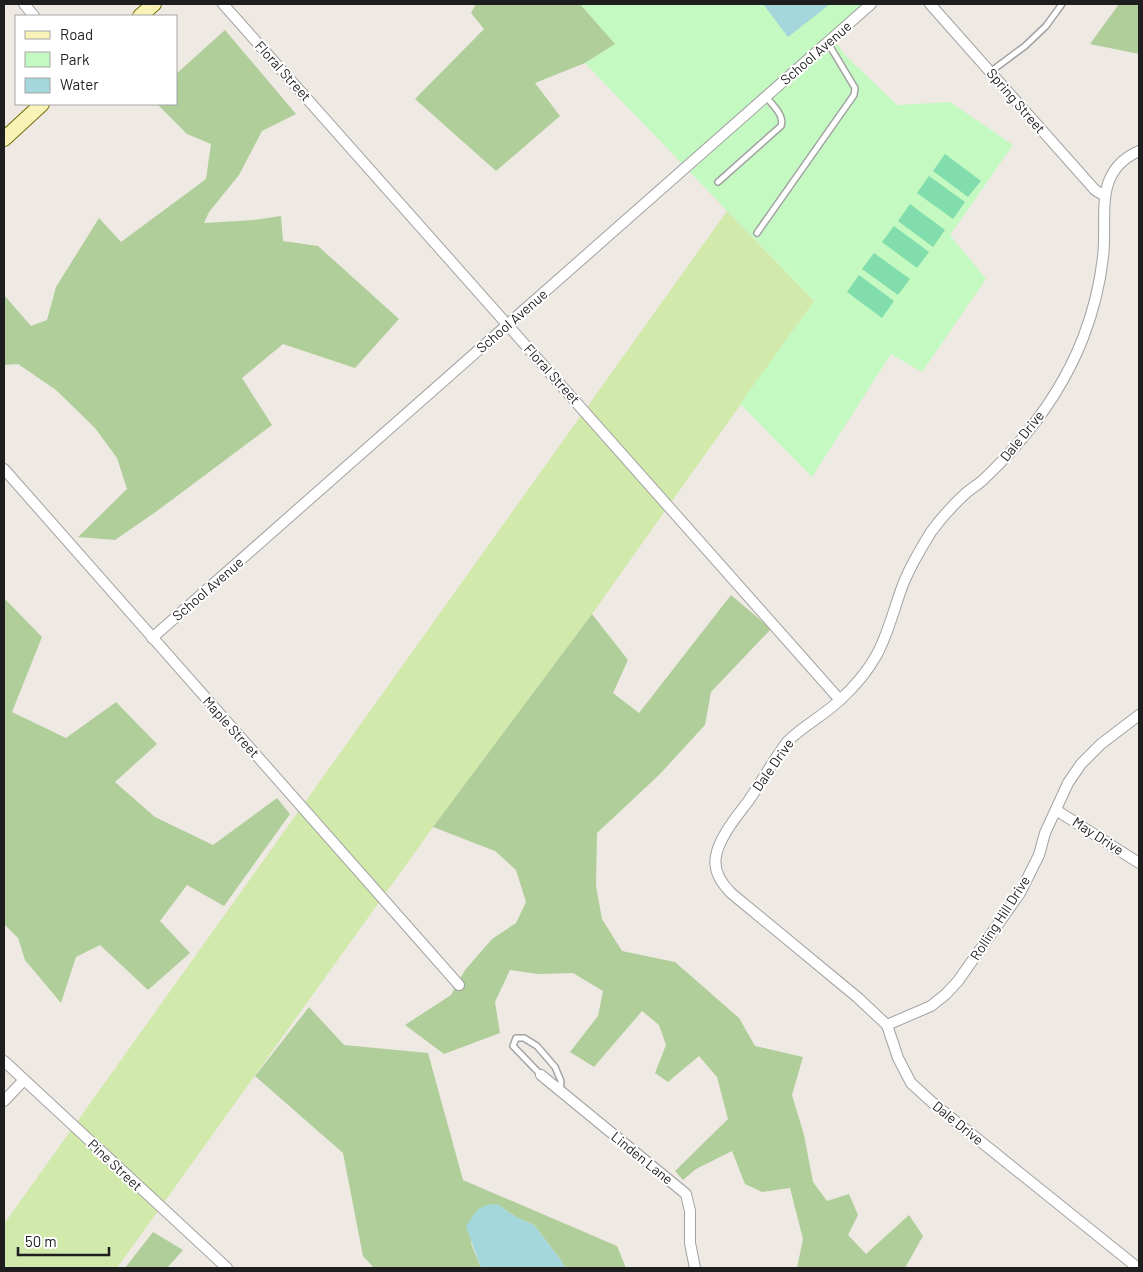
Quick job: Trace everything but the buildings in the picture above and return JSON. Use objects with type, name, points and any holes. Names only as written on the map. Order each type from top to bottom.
[{"type":"street","points":[[24,4],[33,15]]},
{"type":"street","points":[[141,15],[154,4]]},
{"type":"street","name":"Floral Street","points":[[223,4],[840,700]]},
{"type":"street","name":"School Avenue","points":[[152,638],[871,4]]},
{"type":"street","name":"Spring Street","points":[[930,4],[1095,190],[1105,196]]},
{"type":"street","points":[[4,139],[41,105]]},
{"type":"street","name":"Dale Drive","points":[[1138,1268],[934,1104],[911,1082],[898,1058],[887,1025],[731,893],[721,883],[715,863],[716,855],[728,830],[787,742],[797,732],[840,700],[876,656],[891,622],[904,582],[919,551],[931,533],[967,492],[982,481],[1019,444],[1068,373],[1084,336],[1097,294],[1104,249],[1105,196],[1108,181],[1117,167],[1139,151]]},
{"type":"street","name":"Maple Street","points":[[4,469],[460,985]]},
{"type":"street","name":"Rolling Hill Drive","points":[[887,1025],[931,1006],[958,981],[1020,893],[1039,855],[1046,833],[1068,783],[1081,764],[1101,744],[1139,715]]},
{"type":"street","name":"May Drive","points":[[1056,810],[1139,863]]},
{"type":"street","name":"Pine Street","points":[[4,1061],[227,1268]]},
{"type":"street","name":"Linden Lane","points":[[540,1075],[686,1194],[690,1211],[690,1243],[694,1268]]},
{"type":"street","points":[[4,1101],[24,1080]]},
{"type":"lane","points":[[990,72],[1025,46],[1046,26],[1062,4]]},
{"type":"lane","points":[[757,233],[854,95],[855,88],[828,42]]},
{"type":"lane","points":[[718,182],[781,126],[783,122],[781,117],[766,96]]},
{"type":"lane","points":[[540,1075],[514,1046],[516,1038],[524,1038],[537,1046],[555,1067],[561,1081],[560,1091]]},
{"type":"green space","points":[[476,4],[580,4],[616,44],[585,63],[535,83],[560,116],[496,171],[415,99],[484,29],[471,13]]},
{"type":"green space","points":[[580,4],[865,4],[832,36],[845,55],[897,105],[950,102],[1013,145],[950,235],[986,279],[922,372],[891,354],[812,477],[740,404],[814,301],[585,63],[615,44]]},
{"type":"green space","points":[[1119,4],[1139,4],[1139,54],[1090,44]]},
{"type":"green space","points":[[225,30],[296,114],[262,131],[239,175],[209,212],[204,223],[254,220],[281,216],[283,241],[318,246],[399,319],[355,368],[283,344],[242,378],[272,425],[115,540],[78,537],[127,489],[117,458],[95,428],[56,390],[18,364],[4,365],[4,295],[31,326],[47,320],[56,287],[99,218],[121,242],[206,179],[211,144],[187,134],[158,105],[178,105],[178,72]]},
{"type":"green space","points":[[945,154],[981,181],[968,197],[933,171]]},
{"type":"green space","points":[[929,176],[965,202],[953,219],[917,193]]},
{"type":"green space","points":[[910,204],[945,230],[933,247],[898,221]]},
{"type":"green space","points":[[727,211],[814,301],[592,614],[433,827],[117,1268],[4,1268],[4,1224]]},
{"type":"green space","points":[[894,226],[929,252],[917,268],[882,242]]},
{"type":"green space","points":[[874,253],[910,279],[898,295],[862,269]]},
{"type":"green space","points":[[859,275],[894,301],[882,318],[847,292]]},
{"type":"green space","points":[[731,595],[771,629],[711,692],[705,725],[660,774],[597,833],[596,886],[602,919],[622,951],[675,962],[739,1018],[755,1046],[803,1057],[792,1095],[804,1135],[813,1182],[827,1201],[849,1194],[858,1215],[848,1235],[866,1254],[909,1215],[923,1236],[905,1268],[797,1268],[803,1239],[790,1188],[762,1192],[745,1184],[732,1151],[696,1169],[683,1180],[675,1171],[728,1119],[717,1077],[699,1056],[668,1082],[655,1073],[666,1045],[659,1025],[642,1011],[594,1067],[570,1052],[598,1016],[603,991],[573,973],[538,974],[510,970],[495,1002],[500,1033],[444,1054],[405,1025],[451,995],[465,970],[492,939],[516,923],[526,902],[516,870],[495,851],[433,827],[592,614],[628,660],[613,693],[639,713]]},
{"type":"green space","points":[[4,598],[42,637],[12,712],[66,738],[116,702],[157,744],[115,782],[155,817],[213,845],[277,798],[290,814],[224,906],[187,885],[160,921],[190,953],[148,990],[100,945],[76,957],[61,1003],[25,960],[18,938],[4,924]]},
{"type":"green space","points":[[309,1007],[344,1045],[428,1053],[463,1180],[617,1246],[626,1268],[565,1268],[534,1225],[516,1217],[497,1204],[471,1243],[481,1268],[374,1268],[363,1256],[343,1153],[255,1076]]},
{"type":"green space","points":[[153,1232],[183,1250],[167,1268],[125,1268]]},
{"type":"water","points":[[763,4],[830,4],[788,37]]},
{"type":"water","points":[[497,1204],[516,1217],[534,1225],[565,1268],[481,1268],[466,1226],[481,1207]]}]
